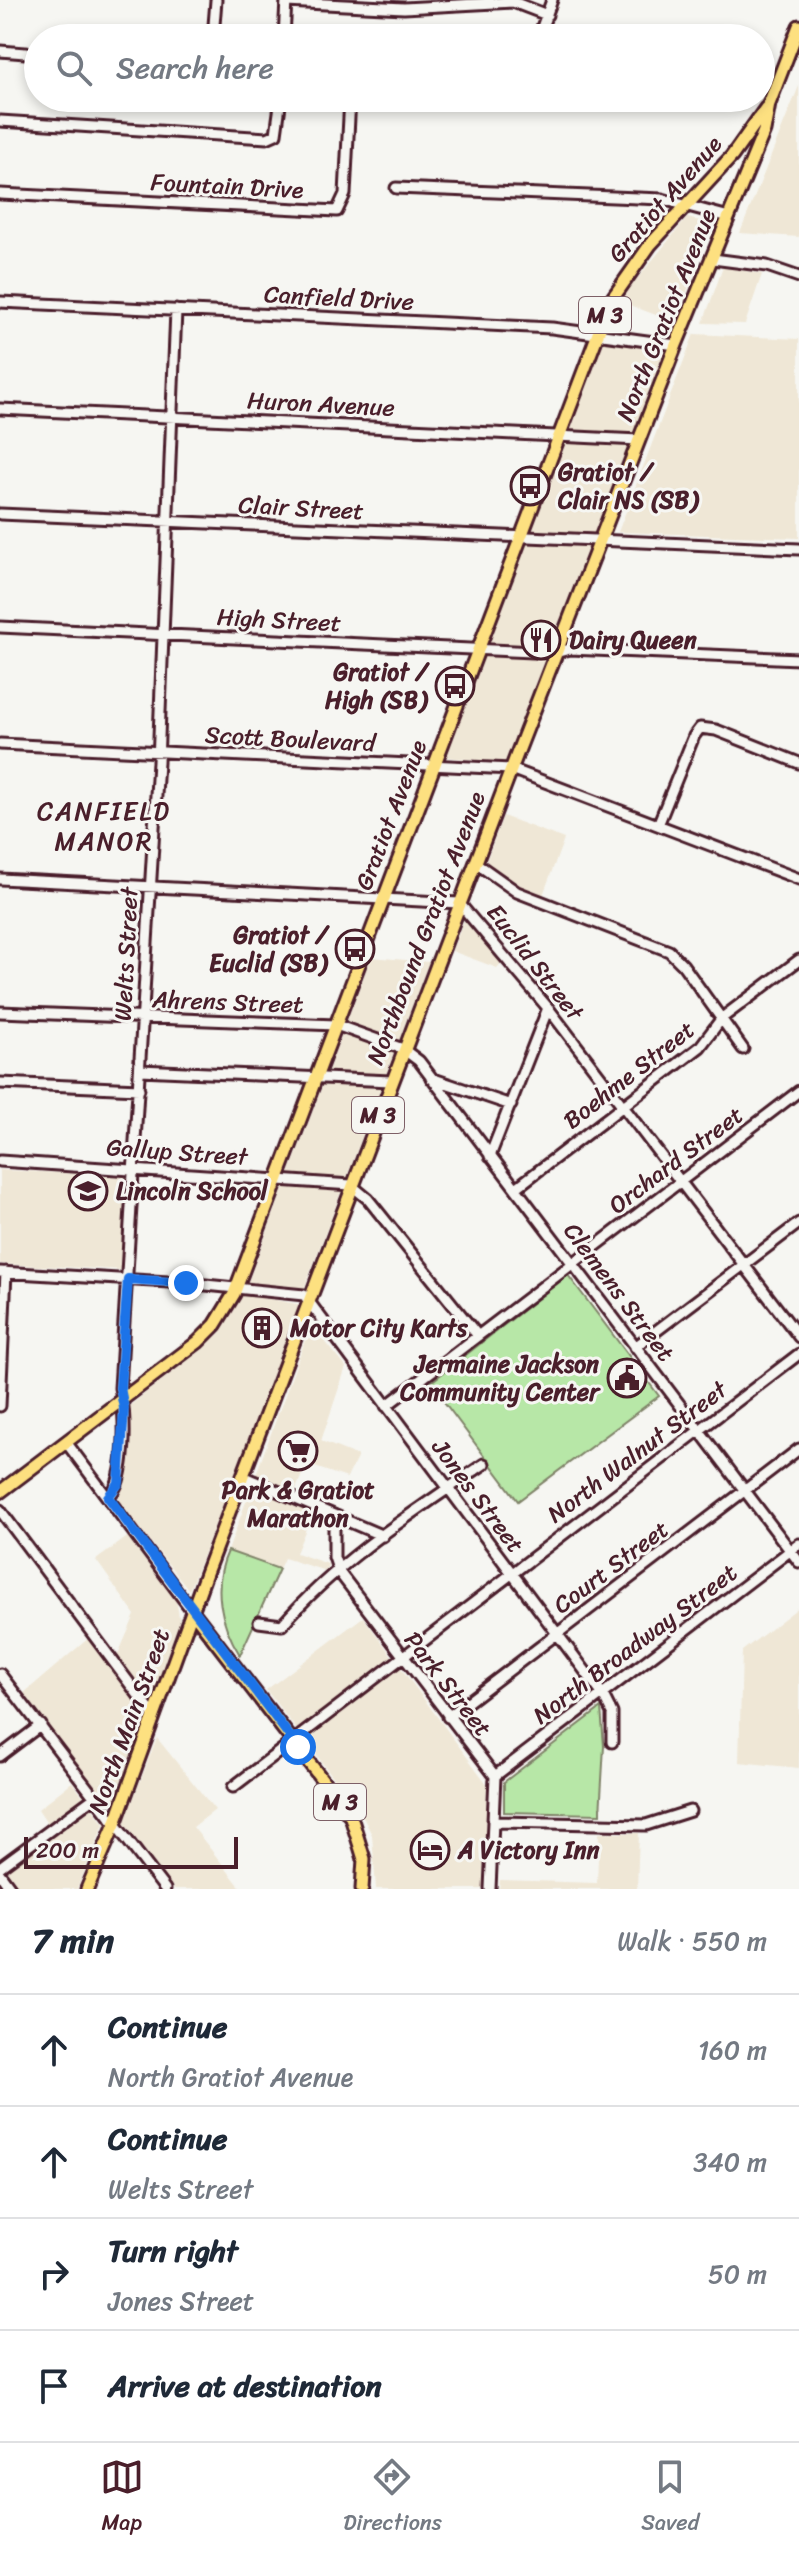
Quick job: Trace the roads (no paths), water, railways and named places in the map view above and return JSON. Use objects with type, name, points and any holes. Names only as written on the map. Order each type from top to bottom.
[{"type":"main road","name":"North Gratiot Avenue","points":[[775,88],[799,26]]},
{"type":"main road","name":"Gratiot Avenue","points":[[0,1492],[207,1333],[236,1289],[598,335],[620,286],[650,245],[732,156],[763,112]]},
{"type":"main road","name":"North Gratiot Avenue","points":[[569,620],[676,345],[764,131],[768,112]]},
{"type":"main road","name":"Northbound Gratiot Avenue","points":[[193,1612],[351,1185],[569,620]]},
{"type":"main road","name":"North Main Street","points":[[87,1889],[115,1824],[193,1612]]},
{"type":"main road","name":"M 3","points":[[193,1612],[351,1817],[361,1845],[366,1874],[362,1889]]},
{"type":"street","points":[[214,24],[216,0]]},
{"type":"street","points":[[543,24],[552,0]]},
{"type":"street","points":[[285,24],[286,1],[433,8],[506,2],[547,15]]},
{"type":"street","points":[[0,51],[24,53]]},
{"type":"street","points":[[0,121],[267,138],[276,134],[280,112]]},
{"type":"street","name":"Fountain Drive","points":[[0,194],[337,211],[343,204],[345,194],[349,112]]},
{"type":"street","points":[[396,188],[647,198],[729,217]]},
{"type":"street","points":[[713,259],[767,266],[799,277]]},
{"type":"street","name":"Canfield Drive","points":[[0,302],[552,328],[676,345]]},
{"type":"street","name":"Welts Street","points":[[108,1497],[119,1483],[124,1398],[120,1388],[158,753],[176,310]]},
{"type":"street","name":"Huron Avenue","points":[[0,409],[639,440]]},
{"type":"street","name":"Clair Street","points":[[0,514],[799,549]]},
{"type":"street","name":"High Street","points":[[0,627],[479,650],[555,653],[570,649],[799,659]]},
{"type":"street","points":[[658,825],[698,731],[716,730],[799,763]]},
{"type":"street","name":"Scott Boulevard","points":[[0,744],[511,769],[799,879]]},
{"type":"street","points":[[476,863],[517,892],[669,951],[683,965],[743,1049]]},
{"type":"street","name":"Euclid Street","points":[[0,879],[459,903],[548,1008],[799,1337]]},
{"type":"street","name":"Boehme Street","points":[[516,1188],[700,1047],[722,1018],[799,960]]},
{"type":"street","points":[[490,1156],[548,1008]]},
{"type":"street","name":"Ahrens Street","points":[[0,1012],[143,1020],[336,1025],[403,1049]]},
{"type":"street","name":"Clemens Street","points":[[403,1049],[419,1061],[744,1490],[795,1547],[799,1562]]},
{"type":"street","points":[[140,1070],[391,1081]]},
{"type":"street","points":[[431,1078],[511,1105]]},
{"type":"street","points":[[0,1083],[139,1089]]},
{"type":"street","name":"Orchard Street","points":[[386,1406],[799,1091]]},
{"type":"street","name":"Gallup Street","points":[[0,1161],[351,1185]]},
{"type":"street","points":[[351,1185],[368,1199],[478,1336]]},
{"type":"street","points":[[635,1347],[799,1223]]},
{"type":"street","points":[[0,1406],[3,1272],[128,1279],[304,1295],[309,1302]]},
{"type":"street","name":"Jones Street","points":[[309,1302],[603,1695],[612,1713],[612,1742]]},
{"type":"street","name":"North Walnut Street","points":[[233,1787],[799,1354]]},
{"type":"street","points":[[66,1442],[193,1612]]},
{"type":"street","name":"Court Street","points":[[448,1717],[799,1449]]},
{"type":"street","points":[[259,1622],[282,1625],[383,1536],[484,1464]]},
{"type":"street","points":[[244,1477],[383,1536]]},
{"type":"street","points":[[0,1510],[154,1716]]},
{"type":"street","name":"Park Street","points":[[334,1515],[334,1557],[339,1572],[495,1776]]},
{"type":"street","name":"North Broadway Street","points":[[495,1776],[795,1547]]},
{"type":"street","points":[[0,1674],[165,1889]]},
{"type":"street","points":[[0,1756],[41,1725]]},
{"type":"street","points":[[490,1889],[495,1776]]},
{"type":"street","points":[[0,1867],[95,1797]]},
{"type":"street","points":[[494,1822],[646,1825],[690,1811]]},
{"type":"street","points":[[0,1874],[11,1889]]},
{"type":"street","points":[[366,1874],[369,1889]]},
{"type":"place","name":"Gratiot / Clair NS (SB)","points":[[530,486]]},
{"type":"place","name":"Dairy Queen","points":[[541,640]]},
{"type":"place","name":"Gratiot / High (SB)","points":[[455,686]]},
{"type":"place","name":"Gratiot / Euclid (SB)","points":[[355,949]]},
{"type":"place","name":"Lincoln School","points":[[88,1191]]},
{"type":"place","name":"Motor City Karts","points":[[262,1328]]},
{"type":"place","name":"Jermaine Jackson Community Center","points":[[627,1378]]},
{"type":"place","name":"Park & Gratiot Marathon","points":[[298,1451]]},
{"type":"place","name":"A Victory Inn","points":[[430,1850]]},
{"type":"district","name":"CANFIELD MANOR","points":[[104,826]]}]
